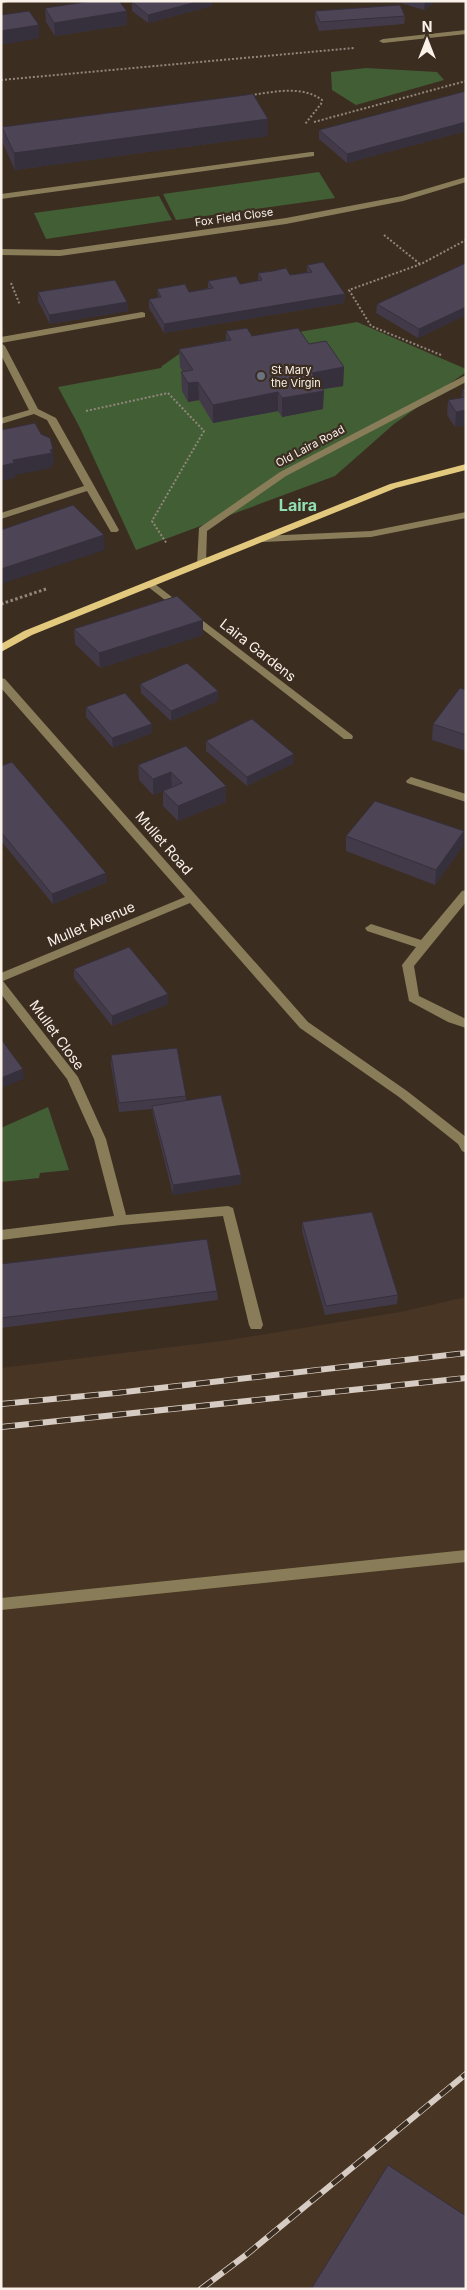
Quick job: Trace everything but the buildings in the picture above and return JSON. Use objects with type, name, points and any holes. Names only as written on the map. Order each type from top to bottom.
[{"type":"main road","points":[[1,649],[28,633],[393,486],[466,467]]},
{"type":"street","points":[[1,2],[6,1]]},
{"type":"street","points":[[383,41],[466,32]]},
{"type":"street","points":[[1,197],[311,154]]},
{"type":"street","name":"Fox Field Close","points":[[1,252],[60,253],[286,221],[402,198],[466,179]]},
{"type":"street","points":[[1,340],[142,315]]},
{"type":"street","points":[[1,346],[34,411]]},
{"type":"street","name":"Old Laira Road","points":[[201,563],[202,530],[283,474],[466,378]]},
{"type":"street","points":[[1,421],[34,411],[51,418],[88,488],[114,530]]},
{"type":"street","points":[[1,516],[88,488]]},
{"type":"street","points":[[263,539],[371,534],[466,515]]},
{"type":"street","name":"Laira Gardens","points":[[151,584],[348,737]]},
{"type":"street","name":"Mullet Road","points":[[1,681],[304,1025],[403,1094],[465,1143]]},
{"type":"street","points":[[411,781],[466,798]]},
{"type":"street","points":[[466,894],[408,965],[412,998],[466,1024]]},
{"type":"street","name":"Mullet Avenue","points":[[1,978],[192,898]]},
{"type":"street","points":[[372,928],[422,946]]},
{"type":"street","name":"Mullet Close","points":[[1,985],[72,1077],[100,1139],[121,1220]]},
{"type":"street","points":[[1,1235],[121,1220],[228,1211],[256,1325]]},
{"type":"street","points":[[1,1604],[466,1556]]},
{"type":"path","points":[[1,80],[353,48],[383,41]]},
{"type":"path","points":[[243,96],[298,92],[318,96],[322,100],[321,104],[304,125],[466,81]]},
{"type":"path","points":[[448,358],[371,326],[349,290],[421,264],[466,240]]},
{"type":"path","points":[[51,418],[168,392],[204,431],[152,521],[184,570]]},
{"type":"shaded area","points":[[466,1297],[466,2289],[1,2289],[1,1368],[229,1340],[400,1312]]},
{"type":"green space","points":[[366,68],[437,72],[444,80],[356,105],[332,90],[331,72]]},
{"type":"green space","points":[[319,172],[335,198],[176,220],[163,194]]},
{"type":"green space","points":[[159,196],[172,220],[46,239],[34,213]]},
{"type":"green space","points":[[357,322],[466,369],[466,372],[394,424],[335,476],[136,550],[80,428],[58,387],[161,368],[182,352]]},
{"type":"green space","points":[[48,1107],[69,1170],[40,1173],[39,1178],[1,1182],[1,1128]]},
{"type":"railway","points":[[1,1404],[116,1393],[466,1353]]},
{"type":"railway","points":[[1,1427],[466,1378]]},
{"type":"railway","points":[[201,2289],[246,2255],[466,2074]]},
{"type":"place","name":"St Mary the Virgin","points":[[261,376]]},
{"type":"district","name":"Laira","points":[[298,505]]}]
